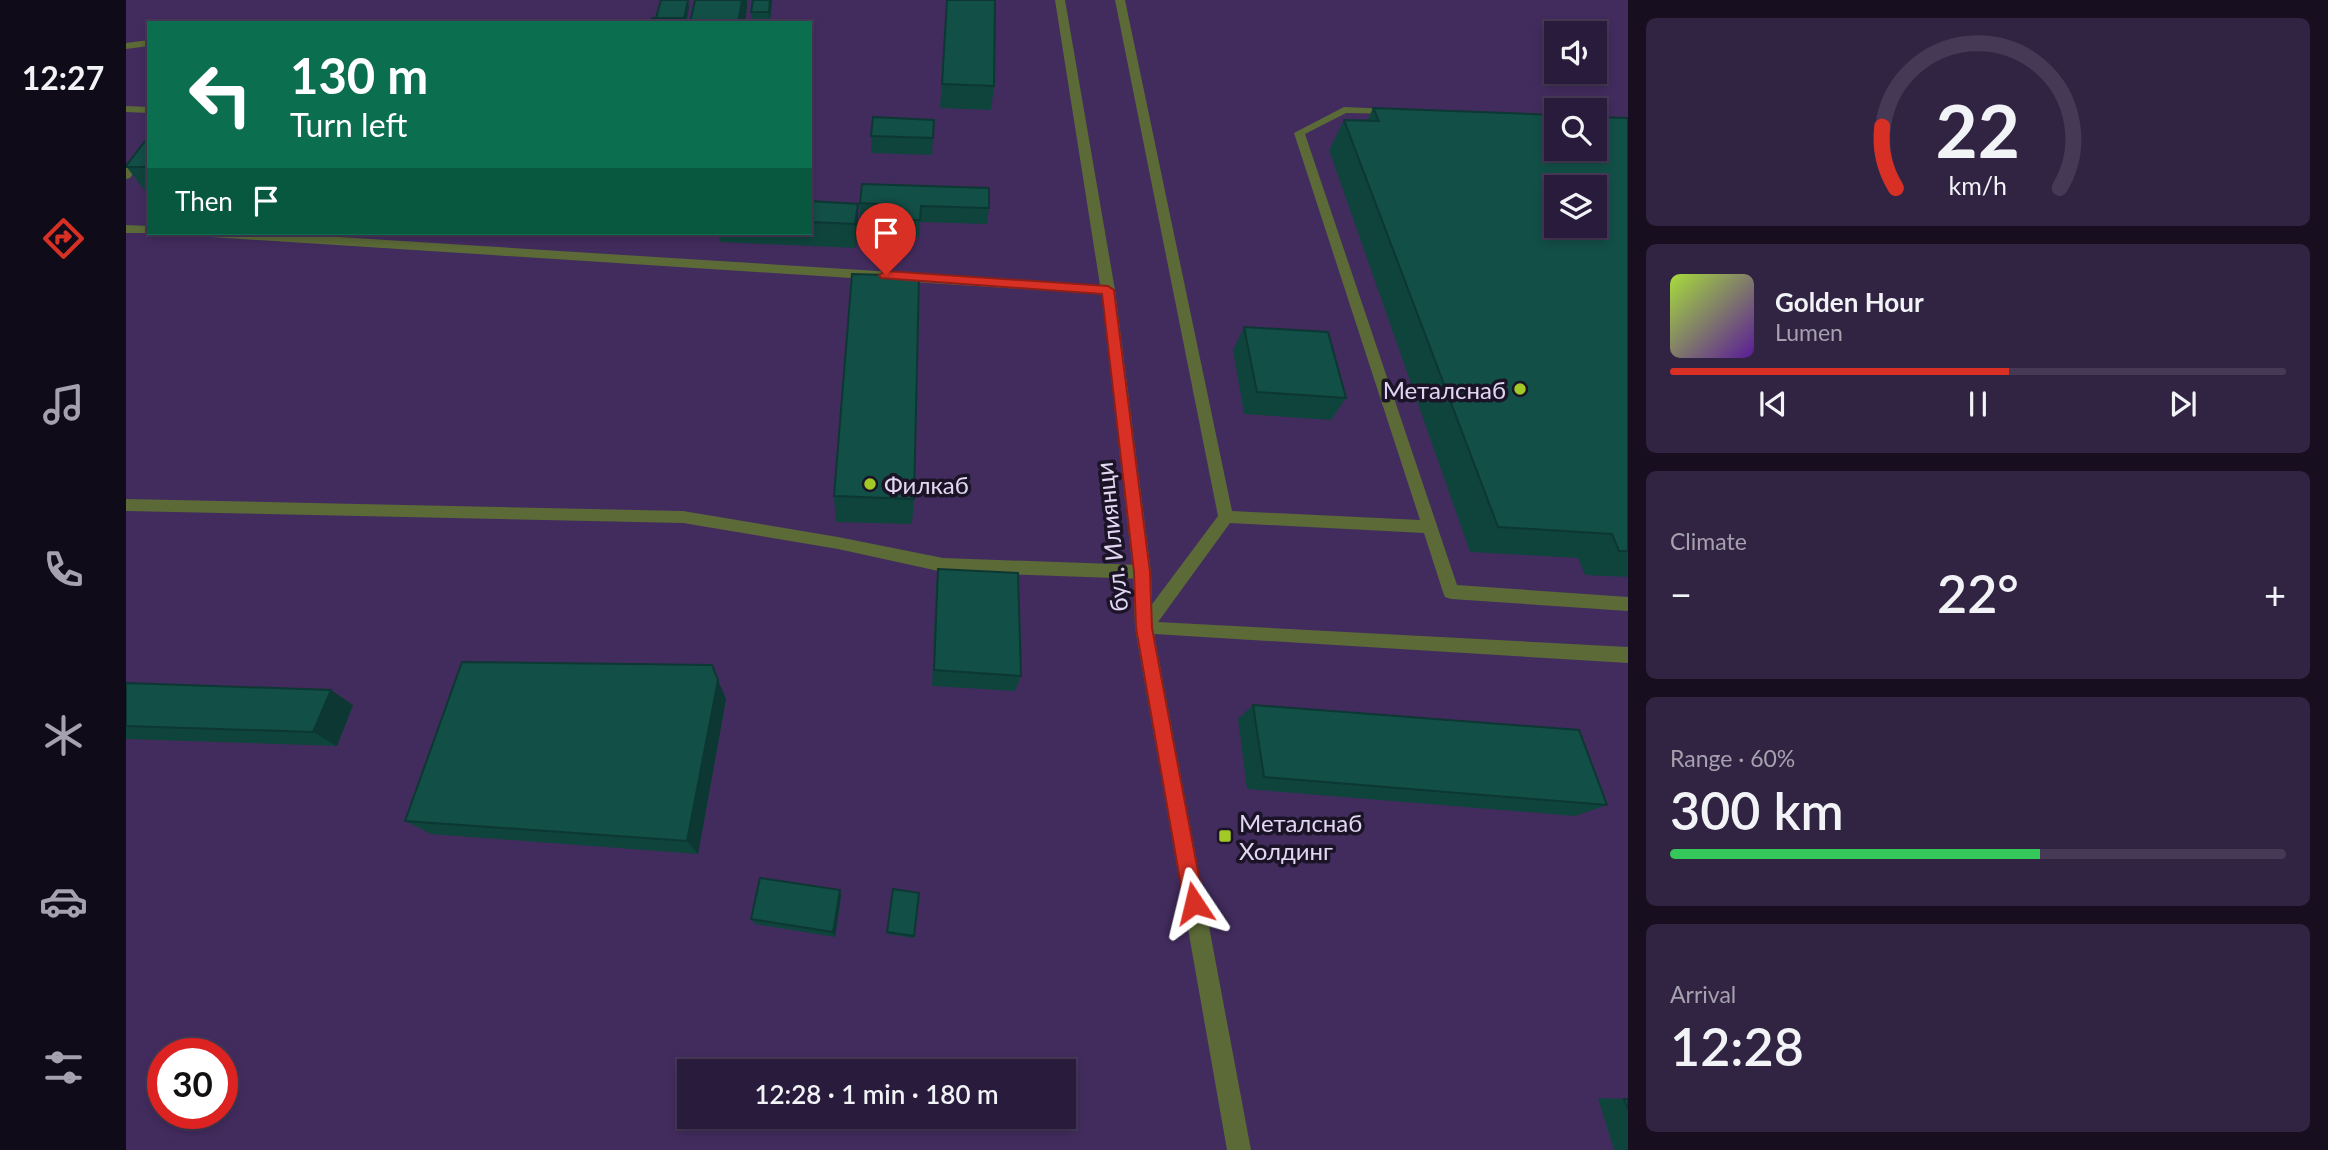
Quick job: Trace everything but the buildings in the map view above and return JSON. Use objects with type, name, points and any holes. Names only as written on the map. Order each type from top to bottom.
[{"type":"street","name":"бул. Илиянци","points":[[1060,0],[1108,290],[1142,572],[1144,628],[1239,1150]]},
{"type":"street","points":[[126,229],[147,230]]},
{"type":"street","points":[[303,235],[1108,290]]},
{"type":"lane","points":[[1120,0],[1226,517],[1144,628]]},
{"type":"lane","points":[[126,46],[147,43]]},
{"type":"lane","points":[[126,109],[147,110]]},
{"type":"lane","points":[[1410,113],[1344,110],[1299,133],[1451,592],[1628,604]]},
{"type":"lane","points":[[126,176],[147,145]]},
{"type":"lane","points":[[126,505],[683,517],[838,543],[943,565],[1142,572]]},
{"type":"lane","points":[[1226,517],[1430,527]]},
{"type":"lane","points":[[1144,628],[1628,655]]},
{"type":"shaded area","points":[[126,0],[1628,0],[1628,1150],[126,1150]]},
{"type":"place","name":"Металснаб","points":[[1520,389]]},
{"type":"place","name":"Филкаб","points":[[870,484]]},
{"type":"place","name":"Металснаб Холдинг","points":[[1225,836]]},
{"type":"route","points":[[886,275],[1108,290],[1142,572],[1144,628],[1194,903]]}]
